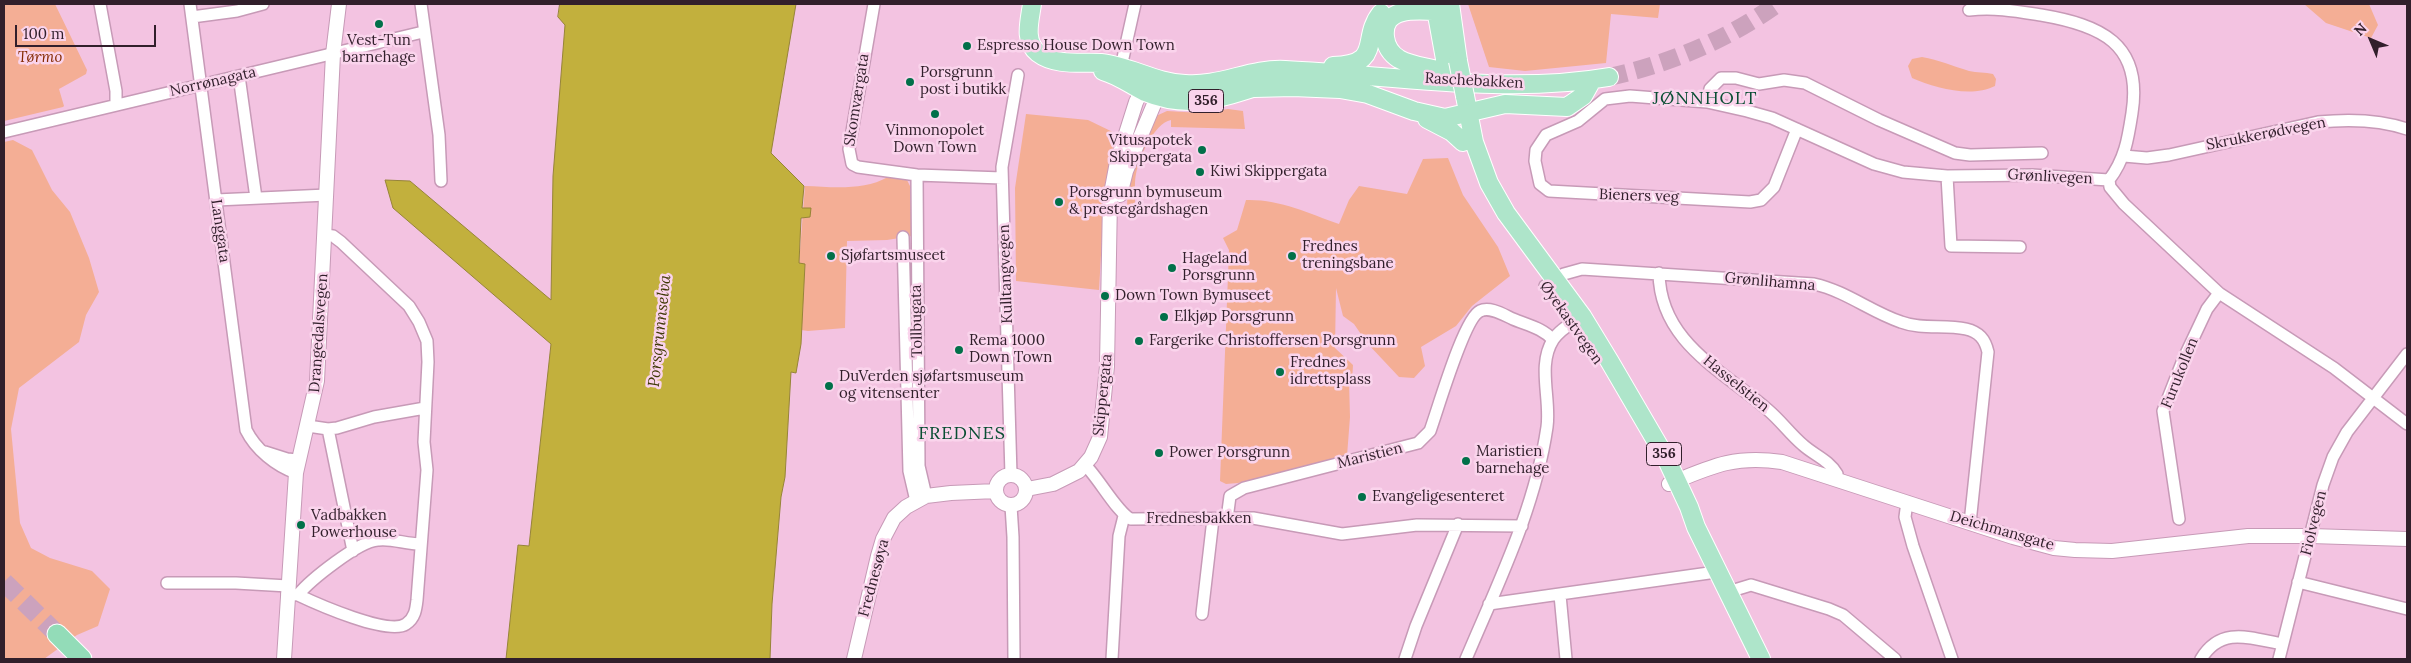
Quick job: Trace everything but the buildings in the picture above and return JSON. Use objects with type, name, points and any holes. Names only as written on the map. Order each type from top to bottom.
[{"type":"highway","points":[[57,634],[82,659]]},
{"type":"main road","name":"Raschebakken","points":[[1032,4],[1028,31],[1030,43],[1034,49],[1045,57],[1108,72],[1149,94],[1177,102],[1200,102],[1226,97],[1286,79],[1340,74]]},
{"type":"main road","name":"356","points":[[1282,70],[1345,65],[1360,60],[1368,51],[1377,18],[1394,4]]},
{"type":"main road","name":"356","points":[[1443,8],[1451,59],[1462,101],[1435,69],[1410,64],[1394,55],[1387,46],[1384,31],[1388,22],[1396,14],[1412,10],[1443,8]]},
{"type":"main road","name":"Raschebakken","points":[[1076,63],[1120,67],[1179,84],[1194,85],[1282,70],[1340,74],[1462,101],[1567,107],[1583,96],[1601,78],[1532,84],[1462,101]]},
{"type":"main road","name":"356","points":[[1254,88],[1307,87],[1340,89],[1382,98],[1414,111],[1452,132],[1463,142]]},
{"type":"main road","name":"356","points":[[1414,111],[1439,117],[1462,101]]},
{"type":"main road","name":"Øyekastvegen","points":[[1462,101],[1463,142],[1489,203],[1503,227],[1549,282],[1577,320],[1608,376],[1673,482],[1684,510],[1696,527],[1761,659]]},
{"type":"main road","name":"Øyekastvegen","points":[[1462,101],[1476,149],[1489,183],[1549,282]]},
{"type":"street","points":[[100,4],[116,91],[116,105]]},
{"type":"street","name":"Langgata","points":[[190,4],[244,422],[250,438],[282,469],[297,467]]},
{"type":"street","points":[[192,17],[237,11],[263,4]]},
{"type":"street","name":"Drangedalsvegen","points":[[284,659],[291,592],[297,467],[317,381],[333,54],[340,4]]},
{"type":"street","points":[[421,4],[423,32],[438,135],[441,182]]},
{"type":"street","name":"Skomværgata","points":[[874,4],[849,149],[850,159],[858,167],[917,175],[1002,178]]},
{"type":"street","points":[[1120,67],[1135,4]]},
{"type":"street","points":[[1969,10],[2008,9],[2076,21],[2094,28],[2114,43],[2126,57],[2134,82],[2134,102],[2124,156],[2109,180]]},
{"type":"street","name":"Norrønagata","points":[[4,132],[423,32]]},
{"type":"street","name":"Kulltangvegen","points":[[1011,475],[1002,167],[1018,75]]},
{"type":"street","points":[[239,76],[256,198]]},
{"type":"street","points":[[1149,94],[1156,78]]},
{"type":"street","name":"Grønlivegen","points":[[1706,102],[1710,89],[1721,78],[1736,78],[1759,84],[1798,80],[1879,120],[1955,153],[1970,155],[2042,152]]},
{"type":"street","name":"Skippergata","points":[[1027,489],[1070,477],[1085,465],[1095,450],[1102,426],[1111,257],[1109,232],[1112,186],[1122,148],[1149,94]]},
{"type":"street","name":"Grønlivegen","points":[[1589,113],[1605,99],[1615,96],[1676,98],[1706,102],[1764,116],[1884,167],[1903,172],[1947,176],[2032,175],[2109,180],[2110,187],[2124,204],[2219,293],[2334,368],[2407,424]]},
{"type":"street","name":"Bieners veg","points":[[1589,113],[1578,121],[1554,130],[1540,142],[1535,161],[1538,179],[1545,189],[1570,194],[1711,198],[1750,202],[1761,200],[1774,187],[1797,130]]},
{"type":"street","name":"Skrukkerødvegen","points":[[2124,156],[2147,158],[2170,155],[2335,121],[2371,121],[2407,129]]},
{"type":"street","name":"Tollbugata","points":[[917,175],[919,466],[921,498]]},
{"type":"street","points":[[1947,176],[1951,246],[2020,247]]},
{"type":"street","points":[[216,200],[327,195]]},
{"type":"street","points":[[167,583],[236,583],[291,592],[382,626],[396,627],[405,625],[414,616],[426,470],[424,442],[428,362],[427,341],[419,322],[409,306],[355,254],[333,236],[325,236]]},
{"type":"street","points":[[903,237],[908,470],[921,498],[951,493],[996,491]]},
{"type":"street","name":"Grønlihamna","points":[[1549,282],[1582,269],[1814,284],[1828,287],[1900,322],[1914,326],[1966,329],[1982,337],[1988,352],[1987,377],[1970,523]]},
{"type":"street","name":"Hasselstien","points":[[1659,273],[1660,292],[1665,308],[1681,337],[1702,357],[1767,409],[1804,446],[1833,467],[1837,474],[1836,479]]},
{"type":"street","name":"Furukollen","points":[[2179,519],[2163,411],[2179,369],[2207,309],[2219,293]]},
{"type":"street","name":"Maristien","points":[[1227,519],[1230,496],[1244,488],[1418,444],[1430,431],[1464,334],[1474,316],[1480,311],[1488,310],[1545,331],[1553,340]]},
{"type":"street","points":[[1466,659],[1522,526],[1536,484],[1548,412],[1546,360],[1553,340],[1577,320]]},
{"type":"street","name":"Fiolvegen","points":[[2279,659],[2323,485],[2339,444],[2407,354]]},
{"type":"street","points":[[308,426],[328,429],[425,408]]},
{"type":"street","points":[[328,429],[352,551]]},
{"type":"street","name":"Deichmansgate","points":[[1673,482],[1737,459],[1761,459],[1782,462],[2054,548],[2094,551],[2238,537],[2310,536],[2407,539]]},
{"type":"street","name":"Frednesbakken","points":[[1085,465],[1100,482],[1124,516],[1146,520],[1253,518],[1337,534],[1417,525],[1522,526]]},
{"type":"street","points":[[1011,475],[1020,477],[1027,489],[1024,498],[1011,506],[1001,501],[996,491],[998,482],[1011,475]]},
{"type":"street","name":"Frednesøya","points":[[854,659],[883,539],[894,518],[921,498]]},
{"type":"street","points":[[1907,502],[1905,517],[1913,546],[1952,659]]},
{"type":"street","points":[[1011,506],[1014,537],[1014,659]]},
{"type":"street","points":[[1112,659],[1119,536],[1124,516]]},
{"type":"street","points":[[1202,614],[1212,519]]},
{"type":"street","points":[[1405,659],[1416,626],[1458,524]]},
{"type":"street","points":[[291,592],[363,543],[381,539],[420,544]]},
{"type":"street","points":[[1489,604],[1560,595],[1684,575],[1709,573]]},
{"type":"street","points":[[2298,582],[2407,609]]},
{"type":"street","points":[[1728,592],[1751,585],[1829,609],[1843,615],[1895,659]]},
{"type":"street","points":[[1560,595],[1566,659]]},
{"type":"street","points":[[2201,659],[2215,642],[2228,637],[2247,637],[2282,644]]},
{"type":"green space","name":"Tørmo","points":[[4,4],[55,4],[87,70],[86,74],[59,89],[63,107],[4,121]]},
{"type":"green space","points":[[1468,4],[1660,4],[1658,18],[1611,14],[1606,63],[1525,71],[1489,67]]},
{"type":"green space","points":[[2304,4],[2369,4],[2378,25],[2371,38],[2326,23]]},
{"type":"green space","points":[[1922,57],[1969,71],[1993,74],[1996,79],[1995,86],[1985,90],[1964,91],[1942,88],[1921,82],[1912,78],[1908,66],[1912,59]]},
{"type":"green space","points":[[1228,109],[1243,111],[1245,129],[1171,127],[1171,120],[1159,127],[1148,142],[1138,167],[1135,180],[1135,210],[1132,220],[1128,210],[1130,183],[1134,168],[1156,116],[1167,111],[1201,113]]},
{"type":"green space","name":"Porsgrunn bymuseum & prestegårdshagen","points":[[1026,114],[1088,120],[1119,135],[1104,203],[1099,290],[1016,281],[1015,188]]},
{"type":"green space","points":[[13,140],[32,150],[52,190],[70,212],[89,258],[99,292],[86,315],[79,342],[19,388],[11,429],[20,523],[31,548],[50,558],[92,571],[110,589],[98,626],[77,635],[44,659],[4,659],[4,142]]},
{"type":"green space","points":[[1448,158],[1463,195],[1498,247],[1510,276],[1472,306],[1456,326],[1421,347],[1425,366],[1414,378],[1399,377],[1367,343],[1354,324],[1343,316],[1336,288],[1335,348],[1353,365],[1352,381],[1349,381],[1350,417],[1347,456],[1238,483],[1226,484],[1220,481],[1229,250],[1223,238],[1237,230],[1246,200],[1282,204],[1339,224],[1349,200],[1359,186],[1407,194],[1423,159]]},
{"type":"green space","points":[[888,177],[907,180],[910,186],[912,236],[887,240],[847,241],[845,328],[801,330],[805,265],[799,264],[805,186],[858,186]]},
{"type":"water","name":"Porsgrunnselva","points":[[560,4],[796,4],[771,153],[804,186],[802,208],[811,208],[810,217],[801,218],[799,263],[805,264],[801,344],[796,373],[791,372],[785,477],[781,497],[772,604],[770,659],[506,659],[518,545],[529,546],[551,344],[393,208],[385,180],[410,181],[551,300],[553,176],[565,25],[558,17]]},
{"type":"tunnel","points":[[1609,77],[1654,65],[1697,49],[1738,29],[1777,4]]},
{"type":"tunnel","points":[[4,582],[57,634]]},
{"type":"place","name":"Vest-Tun barnehage","points":[[379,24]]},
{"type":"place","name":"Espresso House Down Town","points":[[967,46]]},
{"type":"place","name":"Porsgrunn post i butikk","points":[[910,82]]},
{"type":"place","name":"Vinmonopolet Down Town","points":[[935,114]]},
{"type":"place","name":"Vitusapotek Skippergata","points":[[1202,150]]},
{"type":"place","name":"Kiwi Skippergata","points":[[1200,172]]},
{"type":"place","name":"Porsgrunn bymuseum & prestegårdshagen","points":[[1059,202]]},
{"type":"place","name":"Sjøfartsmuseet","points":[[831,256]]},
{"type":"place","name":"Frednes treningsbane","points":[[1292,256]]},
{"type":"place","name":"Hageland Porsgrunn","points":[[1172,268]]},
{"type":"place","name":"Down Town Bymuseet","points":[[1105,296]]},
{"type":"place","name":"Elkjøp Porsgrunn","points":[[1164,317]]},
{"type":"place","name":"Fargerike Christoffersen Porsgrunn","points":[[1139,341]]},
{"type":"place","name":"Rema 1000 Down Town","points":[[959,350]]},
{"type":"place","name":"Frednes idrettsplass","points":[[1280,372]]},
{"type":"place","name":"DuVerden sjøfartsmuseum og vitensenter","points":[[829,386]]},
{"type":"place","name":"Power Porsgrunn","points":[[1159,453]]},
{"type":"place","name":"Maristien barnehage","points":[[1466,461]]},
{"type":"place","name":"Evangeligesenteret","points":[[1362,497]]},
{"type":"place","name":"Vadbakken Powerhouse","points":[[301,525]]},
{"type":"district","name":"JØNNHOLT","points":[[1705,99]]},
{"type":"district","name":"FREDNES","points":[[962,434]]}]
